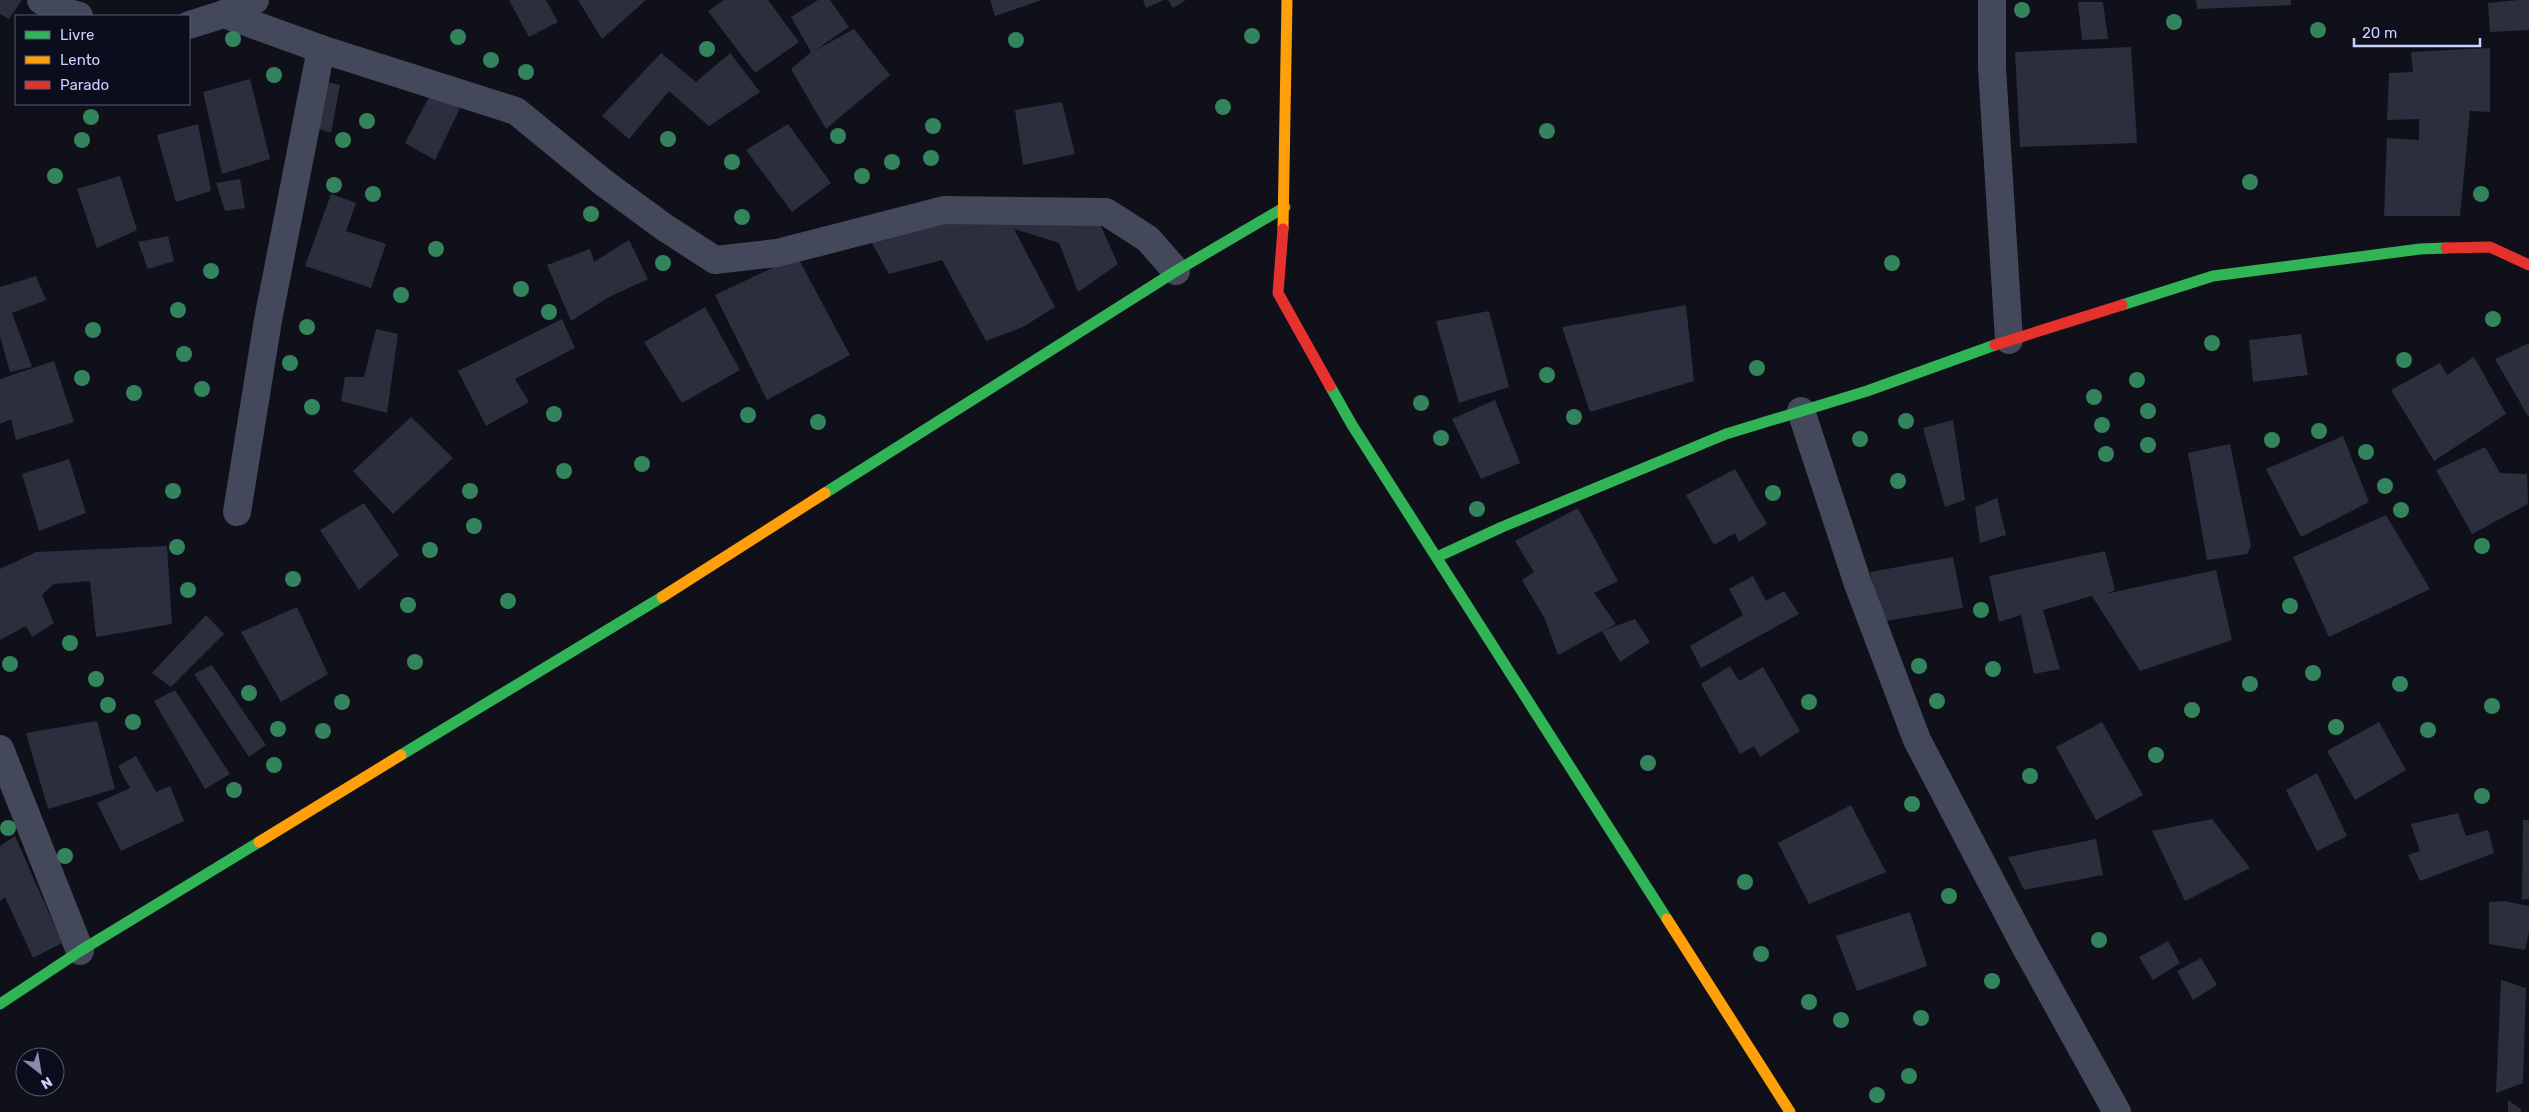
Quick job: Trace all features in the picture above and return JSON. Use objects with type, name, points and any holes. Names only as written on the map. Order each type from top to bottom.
[{"type":"street","points":[[41,0],[53,8],[77,15]]},
{"type":"street","points":[[190,25],[224,14],[255,0]]},
{"type":"street","points":[[1287,0],[1285,207],[1278,293],[1352,425],[1790,1112]]},
{"type":"street","points":[[1992,0],[1992,68],[2009,340]]},
{"type":"street","points":[[224,14],[321,49],[516,111],[612,189],[664,227],[715,260],[777,253],[944,210],[1106,212],[1148,239],[1176,271]]},
{"type":"street","points":[[237,512],[268,320],[321,49]]},
{"type":"street","points":[[0,1004],[80,951],[661,597],[1176,271],[1285,207]]},
{"type":"street","points":[[1437,557],[1716,438],[1867,391],[2009,340],[2213,276],[2430,248],[2490,247],[2529,265]]},
{"type":"street","points":[[1801,410],[1858,584],[1917,740],[2025,946],[2117,1112]]},
{"type":"street","points":[[0,749],[80,951]]},
{"type":"building","points":[[0,0],[22,0],[9,19],[0,14]]},
{"type":"building","points":[[509,0],[546,0],[558,22],[529,37]]},
{"type":"building","points":[[578,0],[646,0],[602,39]]},
{"type":"building","points":[[724,0],[768,0],[799,42],[755,73],[708,11]]},
{"type":"building","points":[[818,0],[830,0],[849,27],[814,51],[854,29],[890,75],[826,129],[791,69],[811,52],[791,17]]},
{"type":"building","points":[[990,0],[1042,0],[995,16]]},
{"type":"building","points":[[1143,0],[1164,0],[1146,8]]},
{"type":"building","points":[[1168,0],[1186,0],[1173,8]]},
{"type":"building","points":[[2196,0],[2291,0],[2291,5],[2197,9]]},
{"type":"building","points":[[2529,0],[2529,30],[2490,32],[2488,3]]},
{"type":"building","points":[[2078,2],[2103,2],[2108,39],[2082,40]]},
{"type":"building","points":[[2131,47],[2137,143],[2020,147],[2015,52]]},
{"type":"building","points":[[2490,48],[2490,112],[2470,111],[2460,216],[2384,216],[2387,138],[2419,140],[2419,119],[2387,120],[2389,73],[2413,72],[2411,52]]},
{"type":"building","points":[[661,53],[696,82],[730,53],[760,92],[709,126],[669,91],[629,139],[602,116]]},
{"type":"building","points":[[250,79],[270,159],[222,174],[203,92]]},
{"type":"building","points":[[318,80],[340,85],[331,133],[310,126]]},
{"type":"building","points":[[430,95],[460,108],[435,160],[405,143]]},
{"type":"building","points":[[1062,102],[1075,154],[1023,165],[1015,110]]},
{"type":"building","points":[[198,124],[211,191],[176,202],[157,135]]},
{"type":"building","points":[[788,124],[831,183],[792,212],[746,150]]},
{"type":"building","points":[[120,176],[137,230],[97,248],[77,189]]},
{"type":"building","points":[[240,179],[245,208],[225,211],[216,183]]},
{"type":"building","points":[[331,194],[356,203],[346,231],[386,244],[371,288],[305,266]]},
{"type":"building","points":[[967,214],[1100,224],[1118,264],[1078,292],[1059,243],[1014,229],[1055,307],[1023,327],[986,341],[942,260],[889,274],[867,234]]},
{"type":"building","points":[[168,236],[174,261],[148,269],[138,242]]},
{"type":"building","points":[[629,240],[648,279],[609,297],[571,321],[547,265],[590,249],[594,262]]},
{"type":"building","points":[[797,256],[850,355],[767,400],[715,295]]},
{"type":"building","points":[[36,276],[46,300],[12,313],[32,367],[10,372],[0,336],[0,287]]},
{"type":"building","points":[[1686,305],[1694,381],[1590,412],[1562,327]]},
{"type":"building","points":[[705,307],[740,370],[682,403],[644,342]]},
{"type":"building","points":[[1489,311],[1509,387],[1459,403],[1436,321]]},
{"type":"building","points":[[562,319],[575,348],[515,379],[529,402],[486,426],[458,371]]},
{"type":"building","points":[[376,329],[398,334],[387,413],[341,401],[345,377],[364,377]]},
{"type":"building","points":[[2301,334],[2308,375],[2253,382],[2249,340]]},
{"type":"building","points":[[2529,343],[2529,415],[2528,416],[2495,359]]},
{"type":"building","points":[[2474,357],[2506,414],[2434,461],[2391,390],[2440,363],[2447,375]]},
{"type":"building","points":[[54,361],[74,422],[16,440],[11,419],[0,424],[0,379]]},
{"type":"building","points":[[1495,400],[1520,463],[1481,479],[1452,419]]},
{"type":"building","points":[[411,417],[453,458],[393,514],[353,471]]},
{"type":"building","points":[[1953,420],[1965,500],[1945,507],[1923,428]]},
{"type":"building","points":[[2343,436],[2369,502],[2301,537],[2266,469]]},
{"type":"building","points":[[2230,444],[2251,546],[2247,554],[2207,560],[2188,453]]},
{"type":"building","points":[[2485,447],[2500,473],[2527,474],[2528,504],[2472,534],[2436,470]]},
{"type":"building","points":[[69,459],[86,513],[39,531],[22,474]]},
{"type":"building","points":[[1735,469],[1767,524],[1739,542],[1735,533],[1714,545],[1686,495]]},
{"type":"building","points":[[1997,498],[2006,535],[1980,543],[1975,507]]},
{"type":"building","points":[[364,503],[399,555],[359,590],[320,530]]},
{"type":"building","points":[[1578,508],[1618,581],[1594,593],[1616,624],[1558,655],[1545,619],[1522,580],[1534,572],[1515,541]]},
{"type":"building","points":[[2386,515],[2430,589],[2329,637],[2293,557]]},
{"type":"building","points":[[167,546],[172,624],[96,637],[90,581],[54,584],[42,595],[54,623],[32,637],[26,626],[0,640],[0,569],[36,552]]},
{"type":"building","points":[[2105,551],[2115,590],[2105,594],[2216,570],[2232,640],[2140,671],[2092,596],[2043,610],[2060,669],[2034,674],[2021,615],[1999,622],[1989,576]]},
{"type":"building","points":[[1953,557],[1963,608],[1880,622],[1870,572]]},
{"type":"building","points":[[1753,576],[1766,601],[1784,591],[1799,614],[1701,668],[1690,646],[1743,615],[1729,589]]},
{"type":"building","points":[[297,607],[328,674],[281,702],[241,632]]},
{"type":"building","points":[[206,615],[224,634],[171,687],[152,673]]},
{"type":"building","points":[[1635,619],[1650,642],[1620,662],[1602,631]]},
{"type":"building","points":[[212,665],[266,745],[249,757],[194,674]]},
{"type":"building","points":[[1730,666],[1739,681],[1763,667],[1800,731],[1760,757],[1754,746],[1740,754],[1701,684]]},
{"type":"building","points":[[175,690],[230,774],[205,789],[154,701]]},
{"type":"building","points":[[97,721],[115,789],[48,809],[26,733]]},
{"type":"building","points":[[2102,722],[2143,795],[2096,820],[2056,747]]},
{"type":"building","points":[[2379,722],[2406,770],[2355,800],[2327,751]]},
{"type":"building","points":[[136,756],[156,792],[170,786],[184,821],[121,851],[97,803],[130,788],[118,766]]},
{"type":"building","points":[[2317,773],[2347,836],[2317,851],[2286,790]]},
{"type":"building","points":[[1851,805],[1886,872],[1809,904],[1778,843]]},
{"type":"building","points":[[2458,813],[2466,836],[2488,830],[2494,853],[2420,881],[2408,855],[2420,851],[2411,824]]},
{"type":"building","points":[[2212,819],[2250,868],[2185,901],[2152,831]]},
{"type":"building","points":[[2523,820],[2529,820],[2529,899],[2522,900]]},
{"type":"building","points":[[15,836],[62,943],[33,958],[5,897],[0,901],[0,846]]},
{"type":"building","points":[[2096,839],[2103,875],[2024,890],[2008,857]]},
{"type":"building","points":[[2505,901],[2529,906],[2529,932],[2525,950],[2489,944],[2489,902]]},
{"type":"building","points":[[1910,912],[1927,966],[1857,991],[1836,936]]},
{"type":"building","points":[[2168,941],[2180,963],[2153,980],[2139,957]]},
{"type":"building","points":[[2201,958],[2217,985],[2193,1000],[2177,971]]},
{"type":"building","points":[[2501,980],[2526,988],[2523,1083],[2496,1093]]},
{"type":"building","points":[[2508,1100],[2521,1109],[2521,1112],[2508,1112]]},
{"type":"traffic: fast","points":[[825,493],[1176,271],[1285,207]]},
{"type":"traffic: fast","points":[[2122,305],[2213,276],[2420,249],[2446,248]]},
{"type":"traffic: fast","points":[[1437,557],[1502,527],[1726,434],[1867,391],[1995,345]]},
{"type":"traffic: fast","points":[[1330,386],[1352,425],[1667,919]]},
{"type":"traffic: fast","points":[[401,755],[662,597]]},
{"type":"traffic: fast","points":[[0,1004],[80,951],[259,842]]},
{"type":"traffic: slow","points":[[1283,229],[1287,0]]},
{"type":"traffic: slow","points":[[662,597],[825,493]]},
{"type":"traffic: slow","points":[[259,842],[401,755]]},
{"type":"traffic: slow","points":[[1667,919],[1790,1112]]},
{"type":"traffic: jam","points":[[1283,229],[1278,293],[1330,386]]},
{"type":"traffic: jam","points":[[2446,248],[2490,247],[2529,265]]},
{"type":"traffic: jam","points":[[1995,345],[2122,305]]}]
